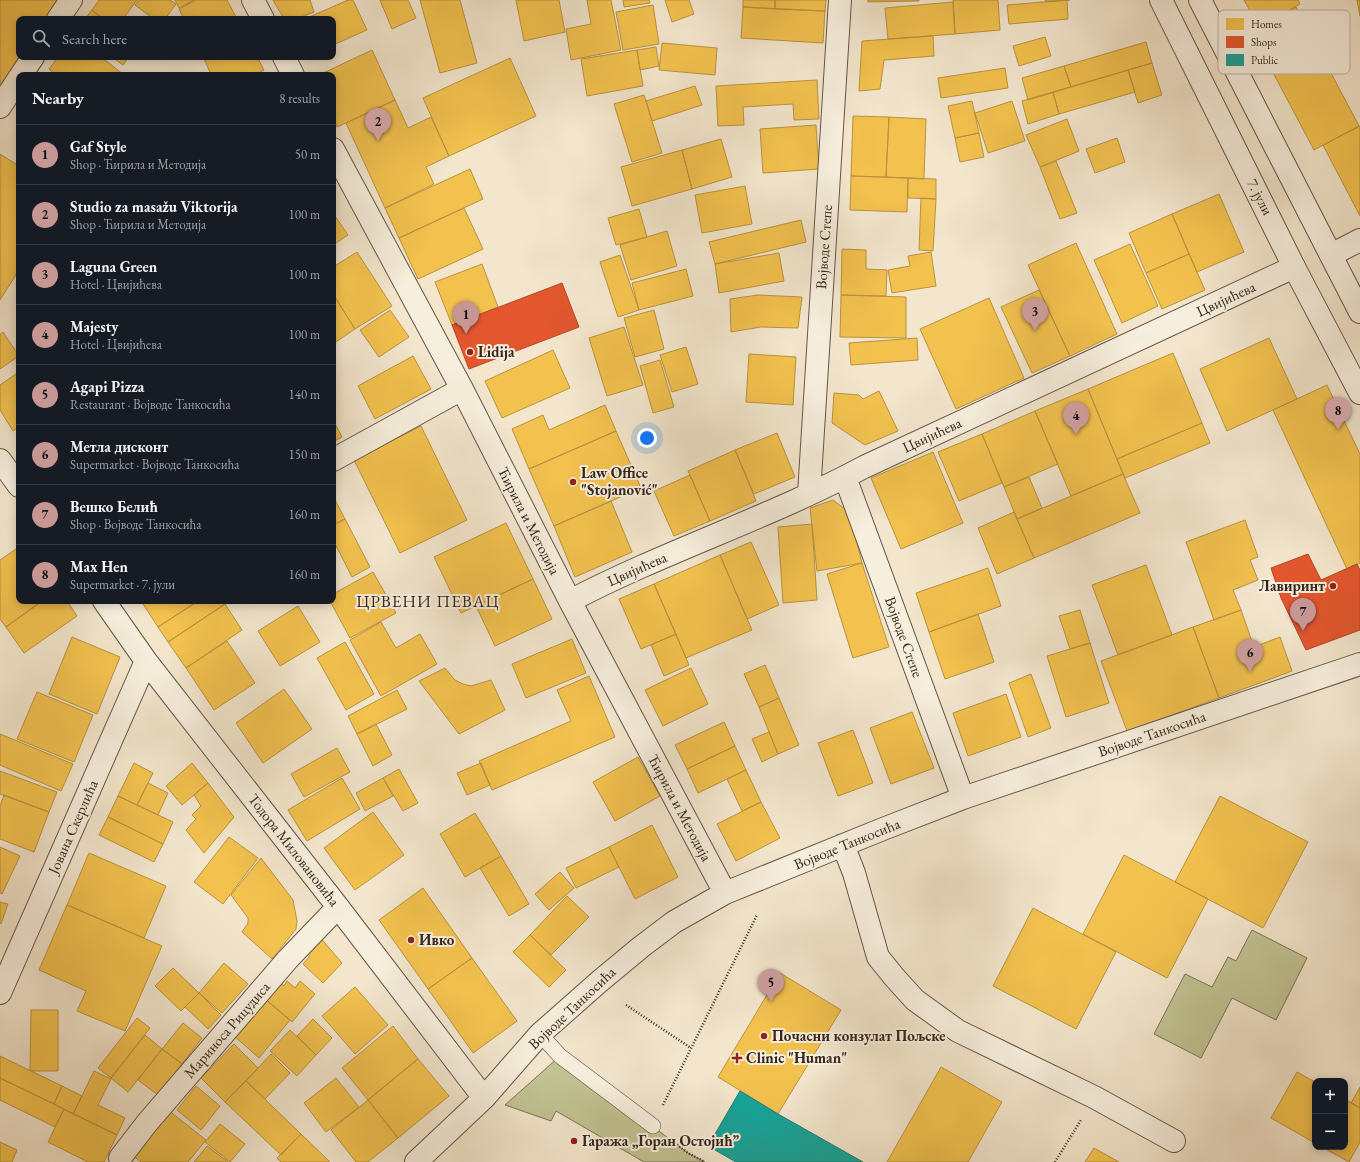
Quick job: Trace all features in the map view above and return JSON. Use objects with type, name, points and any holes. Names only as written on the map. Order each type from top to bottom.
[{"type":"street","points":[[60,16],[71,0]]},
{"type":"street","points":[[253,0],[261,16]]},
{"type":"street","name":"Војводе Степе","points":[[809,494],[840,0]]},
{"type":"street","name":"7. јули","points":[[1161,0],[1294,267],[1360,393]]},
{"type":"street","points":[[1200,0],[1218,35]]},
{"type":"street","points":[[23,72],[31,60]]},
{"type":"street","points":[[286,60],[292,72]]},
{"type":"street","points":[[1238,74],[1360,312]]},
{"type":"street","points":[[0,107],[16,83]]},
{"type":"street","name":"Ћирила и Методија","points":[[336,155],[462,389],[570,602],[725,893]]},
{"type":"street","points":[[1331,255],[1360,240]]},
{"type":"street","name":"Цвијићева","points":[[570,602],[612,580],[809,494],[1294,267]]},
{"type":"street","points":[[336,458],[462,389]]},
{"type":"street","points":[[0,460],[16,482]]},
{"type":"street","name":"Војводе Степе","points":[[845,477],[963,798]]},
{"type":"street","name":"Тодора Миловановића","points":[[111,604],[146,661],[338,907],[484,1098]]},
{"type":"street","name":"Јована Скерлића","points":[[0,993],[146,661]]},
{"type":"street","name":"Војводе Танкосића","points":[[416,1162],[484,1098],[540,1034],[641,947],[674,922],[725,893],[963,798],[1360,664]]},
{"type":"street","points":[[843,846],[854,873],[878,956],[915,1000],[958,1031],[1094,1097],[1174,1141]]},
{"type":"street","name":"Мариноса Рицудиса","points":[[120,1158],[147,1123],[278,971],[338,907]]},
{"type":"lane","points":[[540,1034],[560,1056],[653,1126]]},
{"type":"path","points":[[705,1162],[688,1152],[653,1126],[757,915]]},
{"type":"path","points":[[626,1005],[692,1048]]},
{"type":"path","points":[[1056,1162],[1094,1097]]},
{"type":"green space","points":[[1252,930],[1307,958],[1276,1020],[1232,998],[1201,1058],[1154,1034],[1185,974],[1212,987],[1228,957],[1236,961]]},
{"type":"green space","points":[[560,1056],[688,1153],[705,1162],[644,1162],[556,1111],[551,1121],[505,1105]]},
{"type":"building: Homes","points":[[0,0],[59,0],[48,16],[16,16],[16,60],[18,60],[2,84],[0,83]]},
{"type":"building: Homes","points":[[99,0],[137,0],[125,16],[99,16],[92,10]]},
{"type":"building: Homes","points":[[139,0],[170,0],[176,4],[167,16],[150,16],[135,5]]},
{"type":"building: Homes","points":[[175,0],[194,0],[179,8]]},
{"type":"building: Homes","points":[[196,0],[227,0],[235,16],[182,16],[179,9]]},
{"type":"building: Homes","points":[[273,0],[310,0],[314,12],[304,16],[282,16]]},
{"type":"building: Homes","points":[[348,0],[353,0],[367,30],[336,44],[336,16],[312,16]]},
{"type":"building: Homes","points":[[380,0],[408,0],[416,18],[392,29]]},
{"type":"building: Homes","points":[[420,0],[460,0],[477,63],[440,73]]},
{"type":"building: Homes","points":[[516,0],[559,0],[565,32],[524,41]]},
{"type":"building: Homes","points":[[587,0],[611,0],[621,50],[571,60],[566,29],[591,24]]},
{"type":"building: Homes","points":[[623,0],[649,0],[650,3],[624,7]]},
{"type":"building: Homes","points":[[665,0],[689,0],[694,14],[672,22]]},
{"type":"building: Homes","points":[[743,0],[775,0],[775,9],[743,7]]},
{"type":"building: Homes","points":[[775,0],[826,0],[825,11],[775,9]]},
{"type":"building: Homes","points":[[868,0],[919,0],[919,1],[868,2]]},
{"type":"building: Homes","points":[[953,0],[998,0],[1000,30],[955,34]]},
{"type":"building: Homes","points":[[1045,0],[1070,0],[1046,2]]},
{"type":"building: Homes","points":[[1067,0],[1068,19],[1009,24],[1007,5]]},
{"type":"building: Homes","points":[[1244,0],[1298,0],[1300,4],[1289,10],[1250,10]]},
{"type":"building: Homes","points":[[1357,0],[1360,0],[1360,16]]},
{"type":"building: Homes","points":[[953,2],[955,34],[888,39],[885,8]]},
{"type":"building: Homes","points":[[653,5],[659,44],[623,50],[616,12]]},
{"type":"building: Homes","points":[[743,7],[825,11],[823,43],[741,38]]},
{"type":"building: Homes","points":[[1296,7],[1298,10],[1290,10]]},
{"type":"building: Homes","points":[[92,10],[99,16],[87,16]]},
{"type":"building: Homes","points":[[933,36],[934,56],[884,60],[880,89],[859,91],[862,41]]},
{"type":"building: Homes","points":[[1045,37],[1051,56],[1019,66],[1013,46]]},
{"type":"building: Homes","points":[[1146,42],[1152,63],[1071,87],[1064,66]]},
{"type":"building: Homes","points":[[662,43],[717,48],[715,75],[659,70]]},
{"type":"building: Homes","points":[[656,47],[659,66],[640,70],[637,50]]},
{"type":"building: Homes","points":[[372,50],[395,100],[337,127],[336,72],[325,72]]},
{"type":"building: Homes","points":[[637,50],[643,86],[587,96],[581,59]]},
{"type":"building: Homes","points":[[510,58],[536,116],[449,156],[423,98]]},
{"type":"building: Homes","points":[[56,60],[105,60],[120,72],[52,72],[49,69]]},
{"type":"building: Homes","points":[[116,60],[127,60],[123,65]]},
{"type":"building: Homes","points":[[205,60],[259,60],[264,70],[260,72],[210,72]]},
{"type":"building: Homes","points":[[1152,63],[1162,95],[1138,103],[1128,70]]},
{"type":"building: Homes","points":[[1064,66],[1071,87],[1028,100],[1022,78]]},
{"type":"building: Homes","points":[[1005,68],[1008,88],[941,98],[938,78]]},
{"type":"building: Homes","points":[[1128,70],[1135,92],[1059,114],[1053,92]]},
{"type":"building: Homes","points":[[1274,74],[1331,74],[1359,126],[1314,150]]},
{"type":"building: Homes","points":[[817,80],[819,119],[794,120],[793,104],[743,107],[744,125],[718,126],[716,86]]},
{"type":"building: Homes","points":[[695,86],[702,105],[652,121],[646,101]]},
{"type":"building: Homes","points":[[1053,92],[1059,114],[1028,124],[1022,101]]},
{"type":"building: Homes","points":[[644,95],[662,153],[632,162],[614,104]]},
{"type":"building: Homes","points":[[395,100],[408,128],[431,117],[449,156],[426,167],[434,184],[385,208],[346,123]]},
{"type":"building: Homes","points":[[972,101],[979,133],[955,138],[948,106]]},
{"type":"building: Homes","points":[[1012,101],[1025,141],[988,153],[975,113]]},
{"type":"building: Homes","points":[[853,116],[889,117],[886,177],[851,176]]},
{"type":"building: Homes","points":[[889,117],[926,119],[924,179],[886,177]]},
{"type":"building: Homes","points":[[1067,119],[1079,151],[1040,167],[1026,135]]},
{"type":"building: Homes","points":[[816,125],[819,169],[763,173],[760,129]]},
{"type":"building: Homes","points":[[1360,126],[1360,216],[1323,145]]},
{"type":"building: Homes","points":[[979,133],[984,157],[960,162],[955,138]]},
{"type":"building: Homes","points":[[1117,138],[1125,162],[1095,173],[1086,149]]},
{"type":"building: Homes","points":[[721,139],[732,177],[692,189],[682,150]]},
{"type":"building: Homes","points":[[682,150],[692,189],[632,206],[621,167]]},
{"type":"building: Homes","points":[[0,154],[16,164],[16,275],[0,300]]},
{"type":"building: Homes","points":[[1056,161],[1077,213],[1060,219],[1040,167]]},
{"type":"building: Homes","points":[[470,169],[483,199],[399,238],[385,208]]},
{"type":"building: Homes","points":[[851,176],[908,178],[907,212],[850,210]]},
{"type":"building: Homes","points":[[908,178],[936,179],[936,199],[908,198]]},
{"type":"building: Homes","points":[[745,186],[752,224],[702,233],[695,195]]},
{"type":"building: Homes","points":[[1219,194],[1244,252],[1197,272],[1172,214]]},
{"type":"building: Homes","points":[[921,198],[936,199],[933,251],[919,250]]},
{"type":"building: Homes","points":[[464,208],[483,249],[418,279],[399,238]]},
{"type":"building: Homes","points":[[639,209],[647,237],[616,245],[608,218]]},
{"type":"building: Homes","points":[[1172,214],[1189,254],[1146,273],[1129,233]]},
{"type":"building: Homes","points":[[336,217],[348,235],[336,243]]},
{"type":"building: Homes","points":[[801,220],[806,242],[715,264],[709,242]]},
{"type":"building: Homes","points":[[667,231],[677,266],[631,280],[620,245]]},
{"type":"building: Homes","points":[[1076,243],[1117,334],[1070,356],[1028,265]]},
{"type":"building: Homes","points":[[1130,244],[1158,306],[1122,323],[1094,260]]},
{"type":"building: Homes","points":[[842,249],[866,250],[866,269],[887,270],[886,296],[841,295]]},
{"type":"building: Homes","points":[[357,252],[392,306],[355,329],[336,299],[336,265]]},
{"type":"building: Homes","points":[[931,252],[936,286],[892,293],[888,270],[910,266],[908,256]]},
{"type":"building: Homes","points":[[779,253],[784,281],[719,293],[715,264]]},
{"type":"building: Homes","points":[[1189,254],[1205,290],[1162,309],[1146,273]]},
{"type":"building: Homes","points":[[620,255],[639,310],[618,317],[600,262]]},
{"type":"building: Homes","points":[[482,264],[498,307],[452,325],[435,282]]},
{"type":"building: Homes","points":[[686,269],[693,296],[639,310],[632,283]]},
{"type":"building: Homes","points":[[1039,290],[1070,356],[1032,373],[1001,307]]},
{"type":"building: Homes","points":[[758,295],[802,297],[798,328],[761,327],[731,332],[730,299]]},
{"type":"building: Homes","points":[[841,295],[906,297],[906,338],[840,337]]},
{"type":"building: Homes","points":[[989,298],[1024,378],[956,409],[920,329]]},
{"type":"building: Homes","points":[[336,299],[355,329],[336,342]]},
{"type":"building: Homes","points":[[390,310],[409,337],[379,357],[360,330]]},
{"type":"building: Homes","points":[[654,310],[664,349],[635,357],[624,318]]},
{"type":"building: Homes","points":[[624,327],[643,385],[607,396],[589,338]]},
{"type":"building: Homes","points":[[3,332],[16,352],[16,358],[0,369],[0,334]]},
{"type":"building: Homes","points":[[917,338],[918,360],[851,365],[849,343]]},
{"type":"building: Homes","points":[[1269,338],[1297,399],[1227,431],[1200,369]]},
{"type":"building: Homes","points":[[686,347],[698,384],[672,392],[660,355]]},
{"type":"building: Homes","points":[[553,350],[570,388],[502,418],[485,381]]},
{"type":"building: Homes","points":[[1173,353],[1202,423],[1117,459],[1088,389]]},
{"type":"building: Homes","points":[[749,354],[796,357],[793,405],[746,402]]},
{"type":"building: Homes","points":[[413,356],[431,389],[375,419],[358,386]]},
{"type":"building: Homes","points":[[660,360],[674,407],[653,413],[640,366]]},
{"type":"building: Homes","points":[[16,374],[16,429],[13,431],[0,410],[0,385]]},
{"type":"building: Homes","points":[[1327,385],[1360,454],[1360,563],[1347,569],[1273,410]]},
{"type":"building: Homes","points":[[1088,389],[1123,474],[1071,496],[1035,411]]},
{"type":"building: Homes","points":[[879,391],[898,431],[865,445],[832,423],[834,393],[859,395],[863,399]]},
{"type":"building: Homes","points":[[605,405],[616,431],[529,469],[512,429],[543,415],[549,430]]},
{"type":"building: Homes","points":[[1035,411],[1058,464],[1004,487],[982,434]]},
{"type":"building: Homes","points":[[1202,423],[1210,443],[1125,478],[1117,459]]},
{"type":"building: Homes","points":[[336,426],[342,437],[336,440]]},
{"type":"building: Homes","points":[[421,426],[467,520],[400,553],[354,460]]},
{"type":"building: Homes","points":[[616,431],[641,488],[554,526],[529,469]]},
{"type":"building: Homes","points":[[777,433],[795,477],[754,494],[735,450]]},
{"type":"building: Homes","points":[[982,434],[1002,483],[959,501],[938,452]]},
{"type":"building: Homes","points":[[735,450],[756,501],[710,521],[688,471]]},
{"type":"building: Homes","points":[[933,452],[963,523],[901,549],[871,478]]},
{"type":"building: Homes","points":[[1123,474],[1140,513],[1034,558],[1017,519]]},
{"type":"building: Homes","points":[[690,475],[710,521],[674,536],[654,491]]},
{"type":"building: Homes","points":[[1029,477],[1042,508],[1017,519],[1004,487]]},
{"type":"building: Homes","points":[[833,500],[849,512],[862,563],[817,571],[810,508]]},
{"type":"building: Homes","points":[[611,501],[632,552],[575,577],[554,526]]},
{"type":"building: Homes","points":[[336,502],[345,519],[336,524]]},
{"type":"building: Homes","points":[[1014,512],[1034,558],[997,574],[978,528]]},
{"type":"building: Homes","points":[[345,519],[370,567],[352,577],[336,546],[336,524]]},
{"type":"building: Homes","points":[[1245,520],[1258,557],[1250,560],[1258,580],[1233,590],[1241,610],[1214,620],[1186,542]]},
{"type":"building: Homes","points":[[506,523],[533,579],[461,613],[434,557]]},
{"type":"building: Homes","points":[[812,524],[817,600],[783,603],[778,527]]},
{"type":"building: Homes","points":[[751,542],[779,605],[747,619],[720,555]]},
{"type":"building: Homes","points":[[16,549],[16,604],[38,604],[6,627],[0,619],[0,560]]},
{"type":"building: Homes","points":[[720,555],[752,630],[686,658],[654,584]]},
{"type":"building: Homes","points":[[862,563],[889,647],[853,658],[827,574]]},
{"type":"building: Homes","points":[[1146,565],[1172,635],[1118,655],[1092,585]]},
{"type":"building: Homes","points":[[988,568],[1001,606],[929,632],[916,593]]},
{"type":"building: Homes","points":[[373,572],[396,613],[350,638],[332,604],[336,604],[336,592]]},
{"type":"building: Homes","points":[[533,579],[552,619],[495,646],[476,606]]},
{"type":"building: Homes","points":[[654,584],[676,634],[641,649],[619,599]]},
{"type":"building: Homes","points":[[38,604],[69,604],[77,616],[24,653],[6,627]]},
{"type":"building: Homes","points":[[143,604],[193,604],[158,627]]},
{"type":"building: Homes","points":[[193,604],[225,604],[168,642],[158,627]]},
{"type":"building: Homes","points":[[225,604],[242,630],[186,668],[168,642]]},
{"type":"building: Homes","points":[[298,606],[320,642],[280,666],[258,631]]},
{"type":"building: Homes","points":[[1080,610],[1090,643],[1070,649],[1059,616]]},
{"type":"building: Homes","points":[[1241,610],[1254,647],[1280,637],[1292,671],[1219,698],[1193,627]]},
{"type":"building: Homes","points":[[978,614],[994,662],[945,679],[929,632]]},
{"type":"building: Homes","points":[[381,622],[396,648],[420,634],[437,664],[381,696],[350,640]]},
{"type":"building: Homes","points":[[1193,627],[1219,698],[1127,731],[1101,661]]},
{"type":"building: Homes","points":[[676,634],[689,665],[664,676],[651,645]]},
{"type":"building: Homes","points":[[72,637],[120,657],[97,714],[49,694]]},
{"type":"building: Homes","points":[[572,639],[586,673],[526,698],[512,664]]},
{"type":"building: Homes","points":[[227,641],[255,683],[214,710],[186,668]]},
{"type":"building: Homes","points":[[345,642],[374,694],[346,710],[317,658]]},
{"type":"building: Homes","points":[[1090,643],[1109,703],[1066,717],[1047,656]]},
{"type":"building: Homes","points":[[765,665],[779,698],[759,707],[744,674]]},
{"type":"building: Homes","points":[[445,668],[455,680],[463,684],[471,686],[491,680],[505,710],[459,734],[419,681]]},
{"type":"building: Homes","points":[[691,668],[708,704],[663,726],[645,690]]},
{"type":"building: Homes","points":[[1031,674],[1051,728],[1028,737],[1009,683]]},
{"type":"building: Homes","points":[[589,676],[615,737],[492,790],[479,761],[571,721],[557,690]]},
{"type":"building: Homes","points":[[284,689],[312,729],[263,763],[236,723]]},
{"type":"building: Homes","points":[[397,690],[407,709],[357,734],[348,716]]},
{"type":"building: Homes","points":[[37,692],[93,715],[74,762],[17,739]]},
{"type":"building: Homes","points":[[1006,694],[1021,737],[968,756],[953,713]]},
{"type":"building: Homes","points":[[779,698],[799,745],[778,754],[759,707]]},
{"type":"building: Homes","points":[[912,712],[934,768],[891,784],[870,728]]},
{"type":"building: Homes","points":[[724,722],[735,746],[687,769],[675,745]]},
{"type":"building: Homes","points":[[376,724],[392,755],[373,766],[357,734]]},
{"type":"building: Homes","points":[[853,730],[873,783],[838,796],[818,743]]},
{"type":"building: Homes","points":[[769,732],[778,754],[762,762],[752,739]]},
{"type":"building: Homes","points":[[0,734],[73,764],[61,791],[0,765]]},
{"type":"building: Homes","points":[[735,746],[746,770],[698,793],[687,769]]},
{"type":"building: Homes","points":[[337,748],[350,772],[304,797],[291,774]]},
{"type":"building: Homes","points":[[638,757],[660,796],[615,821],[593,782]]},
{"type":"building: Homes","points":[[134,763],[153,773],[137,805],[118,796]]},
{"type":"building: Homes","points":[[192,763],[208,783],[182,805],[166,786]]},
{"type":"building: Homes","points":[[481,763],[490,785],[467,795],[457,773]]},
{"type":"building: Homes","points":[[399,769],[418,803],[403,811],[383,778]]},
{"type":"building: Homes","points":[[746,770],[761,802],[742,811],[727,779]]},
{"type":"building: Homes","points":[[0,771],[57,792],[49,812],[0,794]]},
{"type":"building: Homes","points":[[342,778],[360,809],[307,841],[288,810]]},
{"type":"building: Homes","points":[[383,778],[393,796],[365,811],[356,793]]},
{"type":"building: Homes","points":[[148,783],[168,793],[158,815],[137,805]]},
{"type":"building: Homes","points":[[208,783],[234,817],[204,853],[186,830],[196,819],[192,815],[201,806],[194,795]]},
{"type":"building: Homes","points":[[4,795],[49,812],[34,852],[0,839],[0,806]]},
{"type":"building: Homes","points":[[118,796],[173,822],[163,844],[108,817]]},
{"type":"building: Homes","points":[[1220,796],[1308,842],[1263,928],[1175,882]]},
{"type":"building: Homes","points":[[761,802],[780,838],[736,861],[717,824]]},
{"type":"building: Homes","points":[[373,812],[404,855],[355,890],[324,848]]},
{"type":"building: Homes","points":[[475,813],[501,856],[465,877],[440,834]]},
{"type":"building: Homes","points":[[108,817],[163,844],[154,862],[99,835]]},
{"type":"building: Homes","points":[[652,825],[678,877],[635,899],[609,847]]},
{"type":"building: Homes","points":[[229,837],[258,858],[223,904],[194,882]]},
{"type":"building: Homes","points":[[0,847],[20,856],[2,894],[0,893]]},
{"type":"building: Homes","points":[[609,847],[619,867],[576,888],[566,868]]},
{"type":"building: Homes","points":[[89,853],[166,886],[144,938],[67,905]]},
{"type":"building: Homes","points":[[1124,855],[1208,899],[1167,978],[1083,934]]},
{"type":"building: Homes","points":[[501,856],[529,904],[509,916],[480,868]]},
{"type":"building: Homes","points":[[261,858],[293,900],[297,921],[296,929],[272,959],[242,932],[248,923],[248,918],[231,895]]},
{"type":"building: Homes","points":[[560,872],[574,888],[549,910],[535,894]]},
{"type":"building: Homes","points":[[423,888],[472,958],[428,989],[379,920]]},
{"type":"building: Homes","points":[[567,896],[589,917],[551,955],[530,935]]},
{"type":"building: Homes","points":[[0,902],[8,904],[1,924],[0,923]]},
{"type":"building: Homes","points":[[67,905],[162,946],[125,1031],[77,1011],[86,991],[39,970]]},
{"type":"building: Homes","points":[[1033,908],[1116,952],[1076,1029],[993,986]]},
{"type":"building: Homes","points":[[318,935],[342,963],[323,983],[303,964],[310,956],[303,950]]},
{"type":"building: Homes","points":[[530,935],[566,970],[549,987],[513,952]]},
{"type":"building: Homes","points":[[472,958],[517,1021],[473,1053],[428,989]]},
{"type":"building: Homes","points":[[224,963],[248,984],[222,1013],[199,993]]},
{"type":"building: Homes","points":[[173,968],[199,993],[181,1011],[155,986]]},
{"type":"building: Homes","points":[[780,973],[841,1010],[778,1114],[718,1077]]},
{"type":"building: Homes","points":[[275,979],[284,986],[287,981],[295,988],[300,981],[315,994],[292,1022],[264,998]]},
{"type":"building: Homes","points":[[355,987],[388,1025],[355,1054],[322,1016]]},
{"type":"building: Homes","points":[[199,993],[221,1015],[208,1029],[185,1007]]},
{"type":"building: Homes","points":[[264,998],[290,1020],[259,1058],[233,1035]]},
{"type":"building: Homes","points":[[31,1010],[58,1010],[58,1071],[30,1071]]},
{"type":"building: Homes","points":[[137,1018],[150,1028],[111,1078],[98,1068]]},
{"type":"building: Homes","points":[[313,1019],[332,1038],[316,1055],[297,1036]]},
{"type":"building: Homes","points":[[183,1023],[202,1038],[182,1064],[162,1049]]},
{"type":"building: Homes","points":[[393,1026],[418,1059],[368,1100],[342,1068]]},
{"type":"building: Homes","points":[[290,1030],[316,1055],[297,1076],[270,1051]]},
{"type":"building: Homes","points":[[145,1035],[162,1049],[128,1092],[111,1078]]},
{"type":"building: Homes","points":[[234,1044],[258,1068],[225,1102],[201,1078]]},
{"type":"building: Homes","points":[[162,1049],[182,1064],[158,1095],[138,1080]]},
{"type":"building: Homes","points":[[271,1054],[290,1073],[265,1099],[246,1081]]},
{"type":"building: Homes","points":[[0,1056],[62,1086],[54,1104],[0,1078]]},
{"type":"building: Homes","points":[[418,1059],[449,1096],[398,1138],[368,1100]]},
{"type":"building: Homes","points":[[941,1067],[1002,1102],[968,1162],[887,1162]]},
{"type":"building: Homes","points":[[94,1071],[111,1079],[98,1105],[125,1118],[117,1135],[73,1114]]},
{"type":"building: Homes","points":[[1297,1072],[1312,1080],[1312,1141],[1271,1118]]},
{"type":"building: Homes","points":[[0,1078],[64,1109],[55,1127],[0,1100]]},
{"type":"building: Homes","points":[[336,1078],[359,1107],[326,1132],[304,1103]]},
{"type":"building: Homes","points":[[246,1081],[301,1134],[281,1155],[225,1102]]},
{"type":"building: Homes","points":[[62,1086],[82,1096],[73,1114],[54,1104]]},
{"type":"building: Homes","points":[[196,1086],[220,1106],[201,1130],[177,1110]]},
{"type":"building: Homes","points":[[1360,1087],[1360,1108],[1351,1103]]},
{"type":"building: Homes","points":[[368,1100],[398,1138],[368,1162],[356,1162],[331,1130]]},
{"type":"building: Homes","points":[[1348,1101],[1360,1108],[1360,1142],[1349,1162],[1327,1150],[1348,1150]]},
{"type":"building: Homes","points":[[64,1109],[117,1135],[104,1162],[88,1162],[48,1142]]},
{"type":"building: Homes","points":[[167,1109],[206,1140],[188,1162],[141,1162],[131,1154]]},
{"type":"building: Homes","points":[[220,1124],[245,1144],[230,1162],[205,1142]]},
{"type":"building: Homes","points":[[301,1134],[330,1162],[281,1162],[277,1158]]},
{"type":"building: Homes","points":[[0,1142],[17,1150],[12,1162],[0,1162]]},
{"type":"building: Homes","points":[[207,1146],[228,1162],[194,1162]]},
{"type":"building: Homes","points":[[1094,1148],[1119,1162],[1085,1162]]},
{"type":"building: Shops","points":[[562,283],[579,327],[469,369],[452,325]]},
{"type":"building: Shops","points":[[1308,554],[1321,580],[1357,564],[1360,570],[1360,630],[1306,650],[1281,598],[1271,568]]},
{"type":"building: Public","points":[[740,1091],[863,1162],[736,1162],[708,1146]]},
{"type":"place","name":"Studio za masažu Viktorija","points":[[378,141]]},
{"type":"place","name":"Laguna Green","points":[[1035,331]]},
{"type":"place","name":"Gaf Style","points":[[466,334]]},
{"type":"place","name":"Lidija","points":[[470,352]]},
{"type":"place","name":"Max Hen","points":[[1338,430]]},
{"type":"place","name":"Majesty","points":[[1076,435]]},
{"type":"place","name":"Law Office \"Stojanović\"","points":[[573,482]]},
{"type":"place","name":"Лавиринт","points":[[1333,586]]},
{"type":"place","name":"Вешко Белић","points":[[1303,631]]},
{"type":"place","name":"Метла дисконт","points":[[1250,672]]},
{"type":"place","name":"Ивко","points":[[411,940]]},
{"type":"place","name":"Agapi Pizza","points":[[771,1002]]},
{"type":"place","name":"Почасни конзулат Пољске","points":[[764,1036]]},
{"type":"place","name":"Clinic \"Human\"","points":[[737,1058]]},
{"type":"place","name":"Гаража „Горан Остојић”","points":[[574,1141]]},
{"type":"district","name":"ЦРВЕНИ ПЕВАЦ","points":[[428,601]]}]
